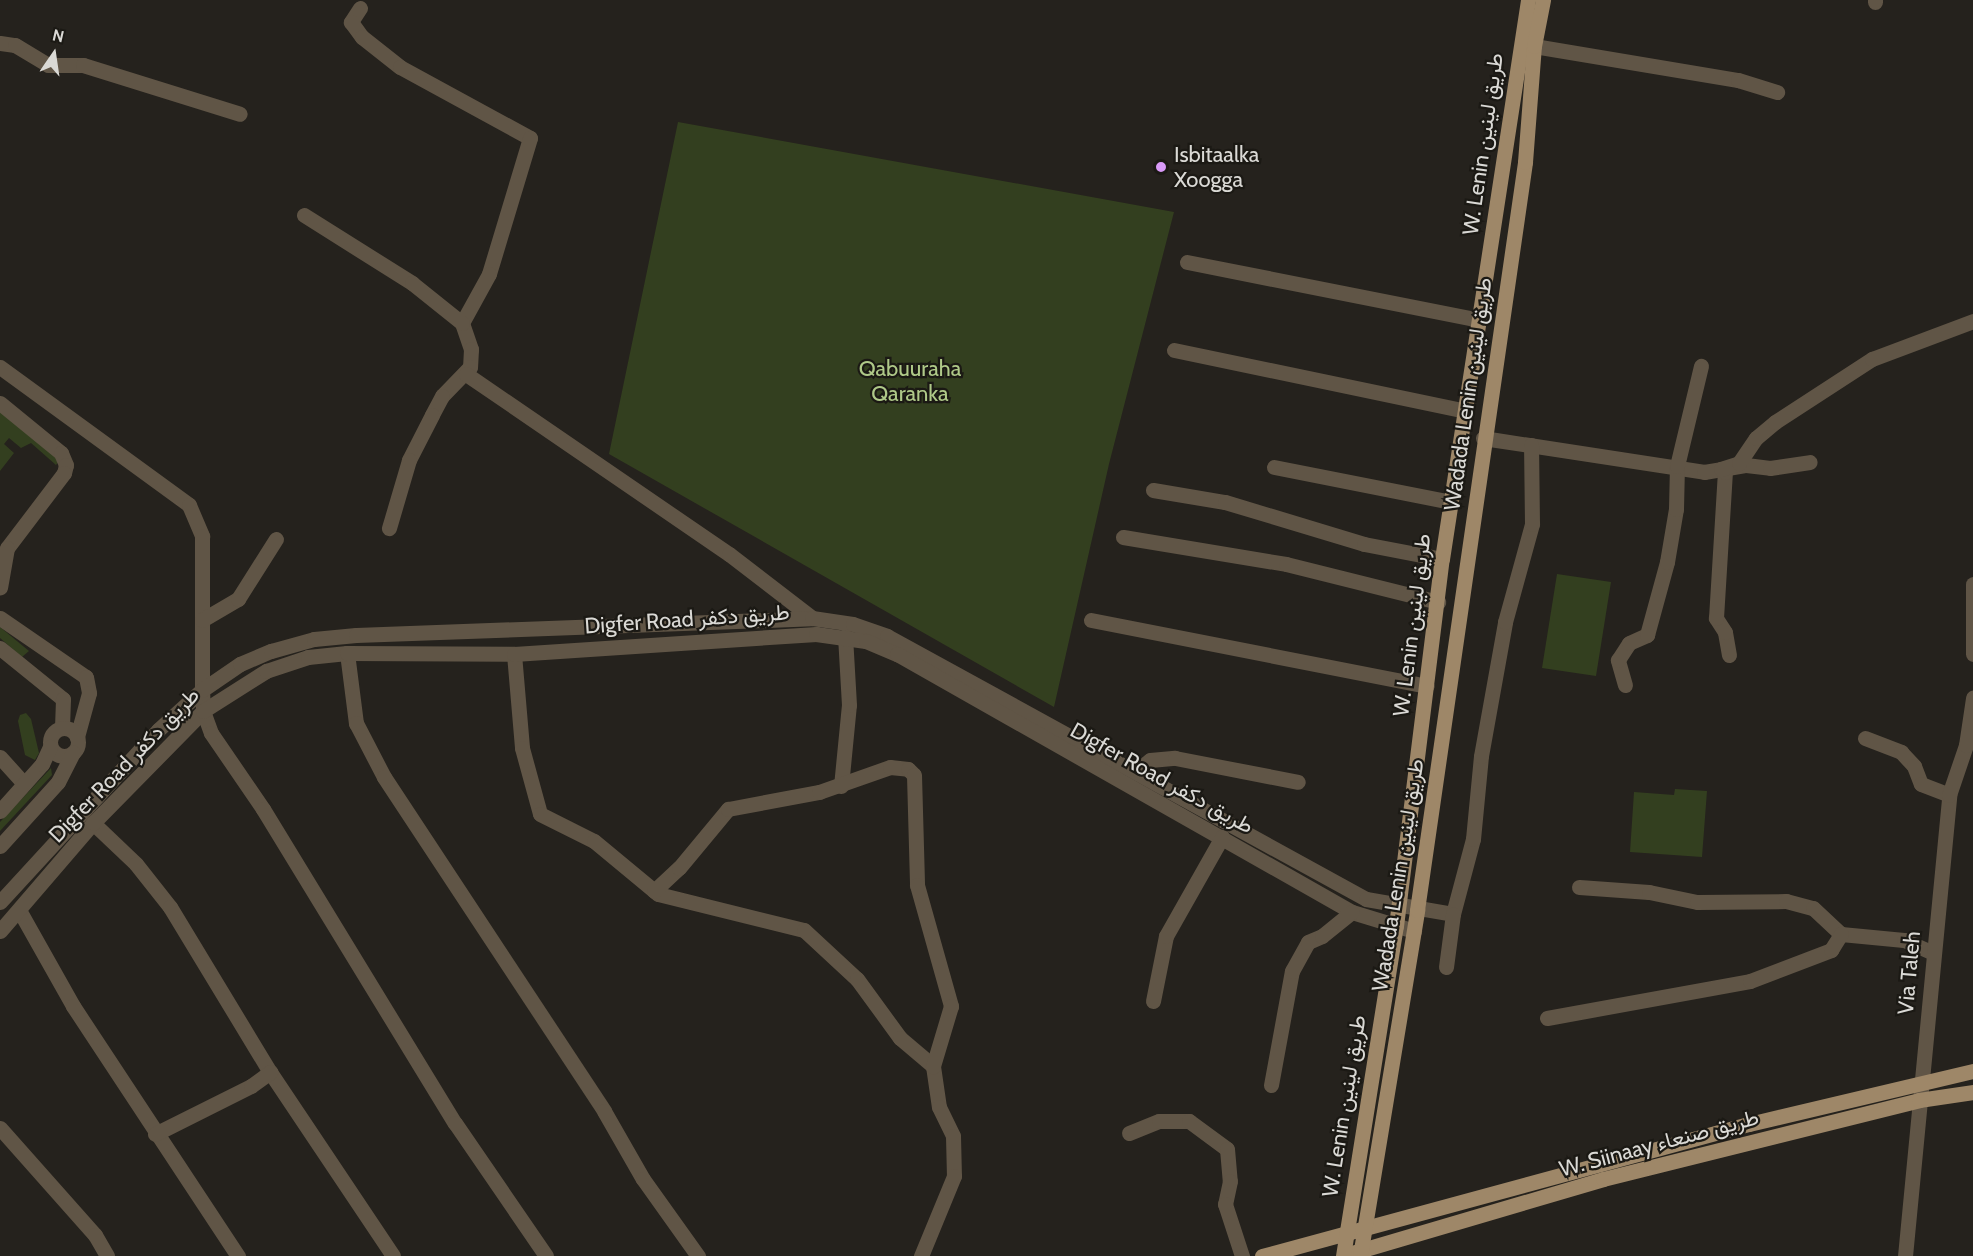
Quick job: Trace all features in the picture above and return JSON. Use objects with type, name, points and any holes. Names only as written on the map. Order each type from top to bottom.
[{"type":"main road","name":"W. Lenin طريق لينين","points":[[1342,1256],[1396,926],[1428,686],[1442,559],[1467,411],[1528,0]]},
{"type":"main road","name":"Wadada Lenin طريق لينين","points":[[1360,1253],[1414,931],[1483,438],[1525,162],[1534,46],[1543,0]]},
{"type":"main road","points":[[1262,1256],[1363,1231],[1922,1080],[1973,1071]]},
{"type":"main road","name":"W. Siinaay طريق صنعاء","points":[[1342,1256],[1360,1253],[1603,1179],[1919,1100],[1973,1092]]},
{"type":"main road","points":[[1486,1196],[1486,1214]]},
{"type":"street","points":[[360,8],[351,22],[362,37],[400,67],[530,138],[489,274],[462,323]]},
{"type":"street","points":[[0,43],[15,45],[48,65],[83,65],[240,114]]},
{"type":"street","points":[[1534,46],[1738,80],[1777,92]]},
{"type":"street","points":[[304,215],[411,283],[462,323],[471,349],[466,374],[442,396],[414,451],[389,528]]},
{"type":"street","points":[[1187,262],[1480,320]]},
{"type":"street","points":[[1721,469],[1739,463],[1756,438],[1775,422],[1872,358],[1973,321]]},
{"type":"street","points":[[1174,351],[1467,411]]},
{"type":"street","points":[[1625,685],[1618,660],[1629,642],[1647,635],[1667,562],[1676,509],[1677,466],[1701,366]]},
{"type":"street","points":[[0,367],[189,505],[202,536],[202,690],[203,711],[211,733],[263,808],[455,1123],[546,1256]]},
{"type":"street","points":[[466,374],[729,554],[812,618]]},
{"type":"street","points":[[0,403],[61,453],[66,465],[64,473],[7,548],[0,578]]},
{"type":"street","points":[[1483,438],[1677,466],[1704,472],[1721,469],[1802,466],[1810,462]]},
{"type":"street","points":[[1446,967],[1453,914],[1473,839],[1481,756],[1505,622],[1532,524],[1531,445]]},
{"type":"street","points":[[1274,467],[1451,502]]},
{"type":"street","points":[[1721,469],[1725,472],[1716,618],[1725,632],[1729,655]]},
{"type":"street","points":[[1153,490],[1225,502],[1364,543],[1442,559]]},
{"type":"street","points":[[1123,537],[1286,564],[1438,602]]},
{"type":"street","points":[[202,620],[238,599],[276,538]]},
{"type":"street","points":[[1972,644],[1973,584]]},
{"type":"street","points":[[0,618],[86,677],[89,693],[73,753],[58,782],[0,846]]},
{"type":"street","name":"Digfer Road طريق دكفر","points":[[0,902],[158,730],[202,690],[240,664],[314,639],[812,618],[853,624],[887,636],[1366,899],[1398,907],[1453,914]]},
{"type":"street","points":[[1091,620],[1428,686]]},
{"type":"street","name":"Digfer Road طريق دكفر","points":[[0,931],[93,823],[203,711],[266,671],[308,657],[347,653],[514,654],[789,635],[845,636],[897,654],[1352,912],[1414,931]]},
{"type":"street","points":[[841,786],[849,705],[845,636]]},
{"type":"street","points":[[0,648],[63,699],[62,728]]},
{"type":"street","points":[[347,653],[356,723],[384,777],[604,1111],[643,1179],[698,1256]]},
{"type":"street","points":[[514,654],[522,748],[540,814],[594,841],[654,891],[747,918],[779,922],[804,930],[857,979],[900,1038],[933,1065]]},
{"type":"street","name":"Via Taleh","points":[[1905,1256],[1949,795],[1970,747],[1973,698]]},
{"type":"street","points":[[62,728],[77,737]]},
{"type":"street","points":[[0,810],[42,764],[50,747],[51,735],[62,728]]},
{"type":"street","points":[[1865,738],[1901,752],[1922,784],[1949,795]]},
{"type":"street","points":[[50,747],[60,755],[73,753]]},
{"type":"street","points":[[0,757],[24,784]]},
{"type":"street","points":[[1136,771],[1150,760],[1175,758],[1298,782]]},
{"type":"street","points":[[654,891],[679,868],[728,809],[841,786],[890,767],[908,769],[914,775],[916,885],[951,1006],[933,1065],[939,1107],[953,1136],[954,1176],[921,1256]]},
{"type":"street","points":[[93,823],[136,864],[170,907],[270,1072],[393,1256]]},
{"type":"street","points":[[1153,1001],[1166,936],[1222,837]]},
{"type":"street","points":[[1579,887],[1649,892],[1697,902],[1786,901],[1813,908],[1841,934],[1904,940],[1933,953]]},
{"type":"street","points":[[19,910],[73,1006],[155,1134],[238,1256]]},
{"type":"street","points":[[1271,1085],[1292,971],[1308,942],[1322,936],[1352,912]]},
{"type":"street","points":[[1546,1018],[1750,981],[1798,966],[1830,950],[1841,934]]},
{"type":"street","points":[[155,1134],[251,1086],[270,1072]]},
{"type":"street","points":[[1129,1133],[1159,1121],[1189,1121],[1227,1149],[1230,1181],[1225,1204],[1242,1256]]},
{"type":"street","points":[[0,1128],[95,1235],[106,1256]]},
{"type":"green space","name":"Qabuuraha Qaranka","points":[[678,122],[1174,212],[1109,464],[1054,707],[609,454]]},
{"type":"green space","points":[[0,400],[62,457],[56,465],[31,443],[21,448],[9,438],[4,444],[14,453],[0,471]]},
{"type":"green space","points":[[1557,574],[1611,582],[1596,676],[1542,668]]},
{"type":"green space","points":[[0,627],[29,651],[22,657],[0,638]]},
{"type":"green space","points":[[26,713],[31,719],[39,753],[35,760],[25,755],[18,721],[20,715]]},
{"type":"green space","points":[[51,768],[52,775],[0,831],[0,822]]},
{"type":"green space","points":[[1675,789],[1707,791],[1702,857],[1630,852],[1634,792],[1674,795]]},
{"type":"place","name":"Isbitaalka Xoogga","points":[[1161,167]]}]
